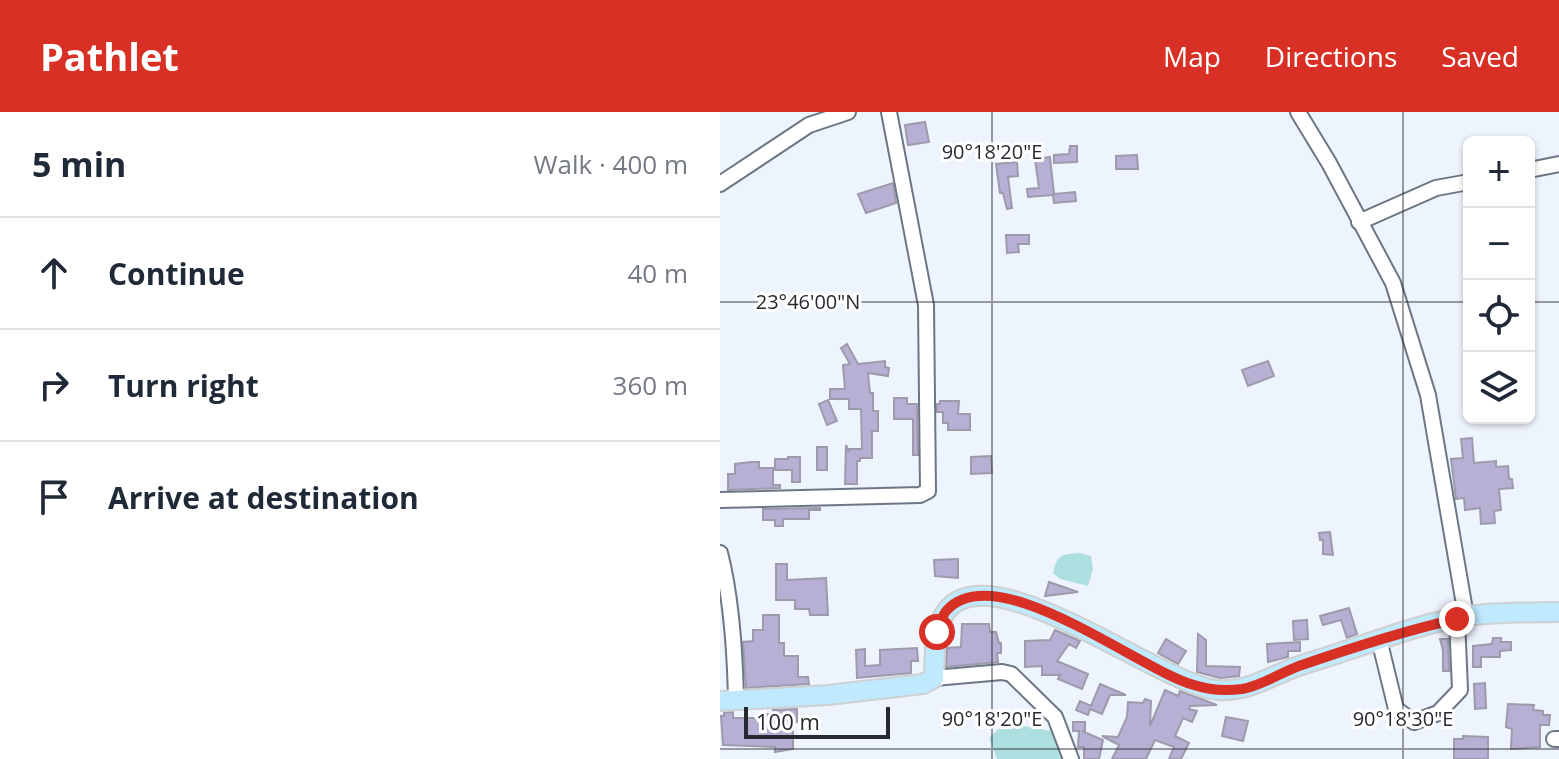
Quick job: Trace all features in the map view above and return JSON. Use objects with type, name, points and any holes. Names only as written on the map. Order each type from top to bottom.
[{"type":"main road","points":[[728,700],[828,695],[923,684],[934,678],[937,632],[946,611],[955,604],[980,596],[1013,601],[1060,617],[1190,685],[1218,690],[1245,689],[1379,639],[1461,618],[1519,612],[1559,612]]},
{"type":"street","points":[[720,184],[809,125],[848,112]]},
{"type":"street","points":[[720,500],[920,495],[928,491],[926,305],[889,112]]},
{"type":"street","points":[[1298,112],[1393,283],[1428,395],[1461,618],[1460,690],[1438,713],[1414,722],[1396,709],[1379,639]]},
{"type":"street","points":[[1535,169],[1559,164]]},
{"type":"street","points":[[1359,222],[1436,188],[1463,183]]},
{"type":"street","points":[[720,553],[735,657],[728,700]]},
{"type":"street","points":[[934,678],[1002,672],[1011,674],[1055,717],[1071,759]]},
{"type":"shaded area","points":[[1080,553],[1091,556],[1093,569],[1088,586],[1060,579],[1053,573],[1061,557]]},
{"type":"shaded area","points":[[1024,726],[1052,731],[1064,759],[997,759],[989,738],[1000,727]]},
{"type":"building","points":[[925,122],[929,142],[908,145],[905,125]]},
{"type":"building","points":[[1070,146],[1077,146],[1077,162],[1054,163],[1054,155],[1069,154]]},
{"type":"building","points":[[1137,155],[1138,169],[1116,169],[1116,156]]},
{"type":"building","points":[[1050,157],[1054,194],[1075,192],[1076,201],[1054,203],[1053,195],[1028,197],[1027,189],[1039,188],[1035,159]]},
{"type":"building","points":[[1017,162],[1018,176],[1008,177],[1012,208],[1007,209],[1003,193],[1000,193],[996,164]]},
{"type":"building","points":[[893,183],[896,203],[866,213],[858,194]]},
{"type":"building","points":[[1006,235],[1029,235],[1029,244],[1018,244],[1019,252],[1007,253]]},
{"type":"building","points":[[847,344],[858,364],[885,361],[885,367],[889,368],[888,376],[868,373],[873,411],[878,411],[878,431],[872,431],[872,458],[857,461],[857,484],[845,484],[846,445],[849,452],[849,449],[862,449],[861,409],[849,409],[849,399],[830,399],[830,389],[845,389],[843,365],[850,364],[841,348]]},
{"type":"building","points":[[1268,361],[1274,376],[1248,386],[1242,370]]},
{"type":"building","points":[[894,398],[907,398],[907,404],[917,404],[918,455],[913,455],[913,419],[894,419]]},
{"type":"building","points":[[828,400],[837,421],[827,425],[819,404]]},
{"type":"building","points":[[940,401],[959,401],[958,414],[970,414],[970,430],[948,430],[948,423],[943,423],[943,412],[937,412]]},
{"type":"building","points":[[1472,438],[1474,463],[1496,461],[1496,467],[1508,466],[1509,479],[1512,479],[1513,488],[1499,489],[1501,510],[1494,511],[1495,523],[1481,524],[1480,508],[1465,510],[1464,498],[1456,499],[1451,459],[1463,458],[1461,439]]},
{"type":"building","points":[[817,447],[827,447],[827,470],[817,470]]},
{"type":"building","points":[[991,456],[992,473],[971,474],[971,457]]},
{"type":"building","points":[[800,457],[800,482],[792,482],[792,470],[775,470],[775,459]]},
{"type":"building","points":[[759,462],[759,468],[773,468],[773,485],[780,485],[780,488],[728,490],[728,474],[735,474],[735,464]]},
{"type":"building","points":[[820,508],[809,510],[809,519],[783,519],[783,526],[775,526],[775,520],[763,520],[763,509]]},
{"type":"building","points":[[1330,532],[1333,555],[1323,554],[1323,540],[1320,540],[1319,533]]},
{"type":"building","points":[[958,559],[958,578],[935,576],[934,560]]},
{"type":"building","points":[[776,564],[787,564],[787,580],[826,578],[828,615],[810,615],[809,609],[795,609],[795,600],[776,600]]},
{"type":"building","points":[[1049,582],[1078,592],[1045,596]]},
{"type":"building","points":[[1349,608],[1357,634],[1347,638],[1341,620],[1323,625],[1320,616]]},
{"type":"building","points":[[763,615],[779,615],[779,643],[784,643],[784,656],[798,656],[798,677],[808,677],[809,684],[746,688],[743,642],[753,641],[753,630],[763,630]]},
{"type":"building","points":[[1307,620],[1308,639],[1294,640],[1293,621]]},
{"type":"building","points":[[962,624],[989,624],[990,632],[996,632],[1001,643],[998,662],[946,667],[947,648],[961,647]]},
{"type":"building","points":[[1055,630],[1080,641],[1076,648],[1069,644],[1057,661],[1088,674],[1082,689],[1058,679],[1060,675],[1042,675],[1042,666],[1025,667],[1025,641],[1050,640]]},
{"type":"building","points":[[1198,634],[1206,640],[1206,666],[1240,667],[1239,676],[1220,678],[1197,672]]},
{"type":"building","points":[[1493,638],[1511,642],[1511,650],[1500,651],[1500,657],[1481,657],[1481,667],[1473,667],[1473,646],[1492,644]]},
{"type":"building","points":[[1166,639],[1186,651],[1178,664],[1158,653]]},
{"type":"building","points":[[1440,639],[1448,639],[1449,671],[1443,671]]},
{"type":"building","points":[[1300,642],[1300,651],[1288,651],[1288,657],[1268,662],[1267,644]]},
{"type":"building","points":[[917,648],[918,661],[911,661],[911,673],[857,678],[856,650],[865,649],[865,666],[880,665],[880,650]]},
{"type":"building","points":[[1485,683],[1486,708],[1475,709],[1474,684]]},
{"type":"building","points":[[1100,684],[1126,695],[1110,695],[1102,714],[1090,709],[1088,715],[1076,710],[1080,701],[1091,706]]},
{"type":"building","points":[[1165,690],[1178,696],[1180,691],[1217,705],[1190,706],[1189,709],[1197,711],[1192,722],[1183,718],[1175,736],[1189,743],[1181,759],[1169,759],[1174,747],[1155,740],[1146,759],[1112,759],[1119,745],[1102,736],[1118,737],[1127,717],[1128,702],[1151,701],[1150,726]]},
{"type":"building","points":[[1508,704],[1534,705],[1533,710],[1550,715],[1549,725],[1540,725],[1540,747],[1511,749],[1512,729],[1506,727]]},
{"type":"building","points":[[797,709],[797,722],[793,722],[793,749],[775,752],[775,747],[723,745],[721,716],[724,713],[733,712],[733,718],[767,718],[773,710]]},
{"type":"building","points":[[1226,717],[1248,721],[1243,741],[1222,736]]},
{"type":"building","points":[[1073,722],[1085,722],[1085,731],[1082,731],[1103,740],[1099,759],[1084,759],[1084,747],[1078,747],[1079,731],[1073,731]]},
{"type":"building","points":[[1463,736],[1488,737],[1488,759],[1454,759],[1454,739],[1463,739]]},
{"type":"route","points":[[937,632],[946,611],[972,597],[988,596],[1013,601],[1060,617],[1190,685],[1218,690],[1245,689],[1379,639],[1457,619]]}]
